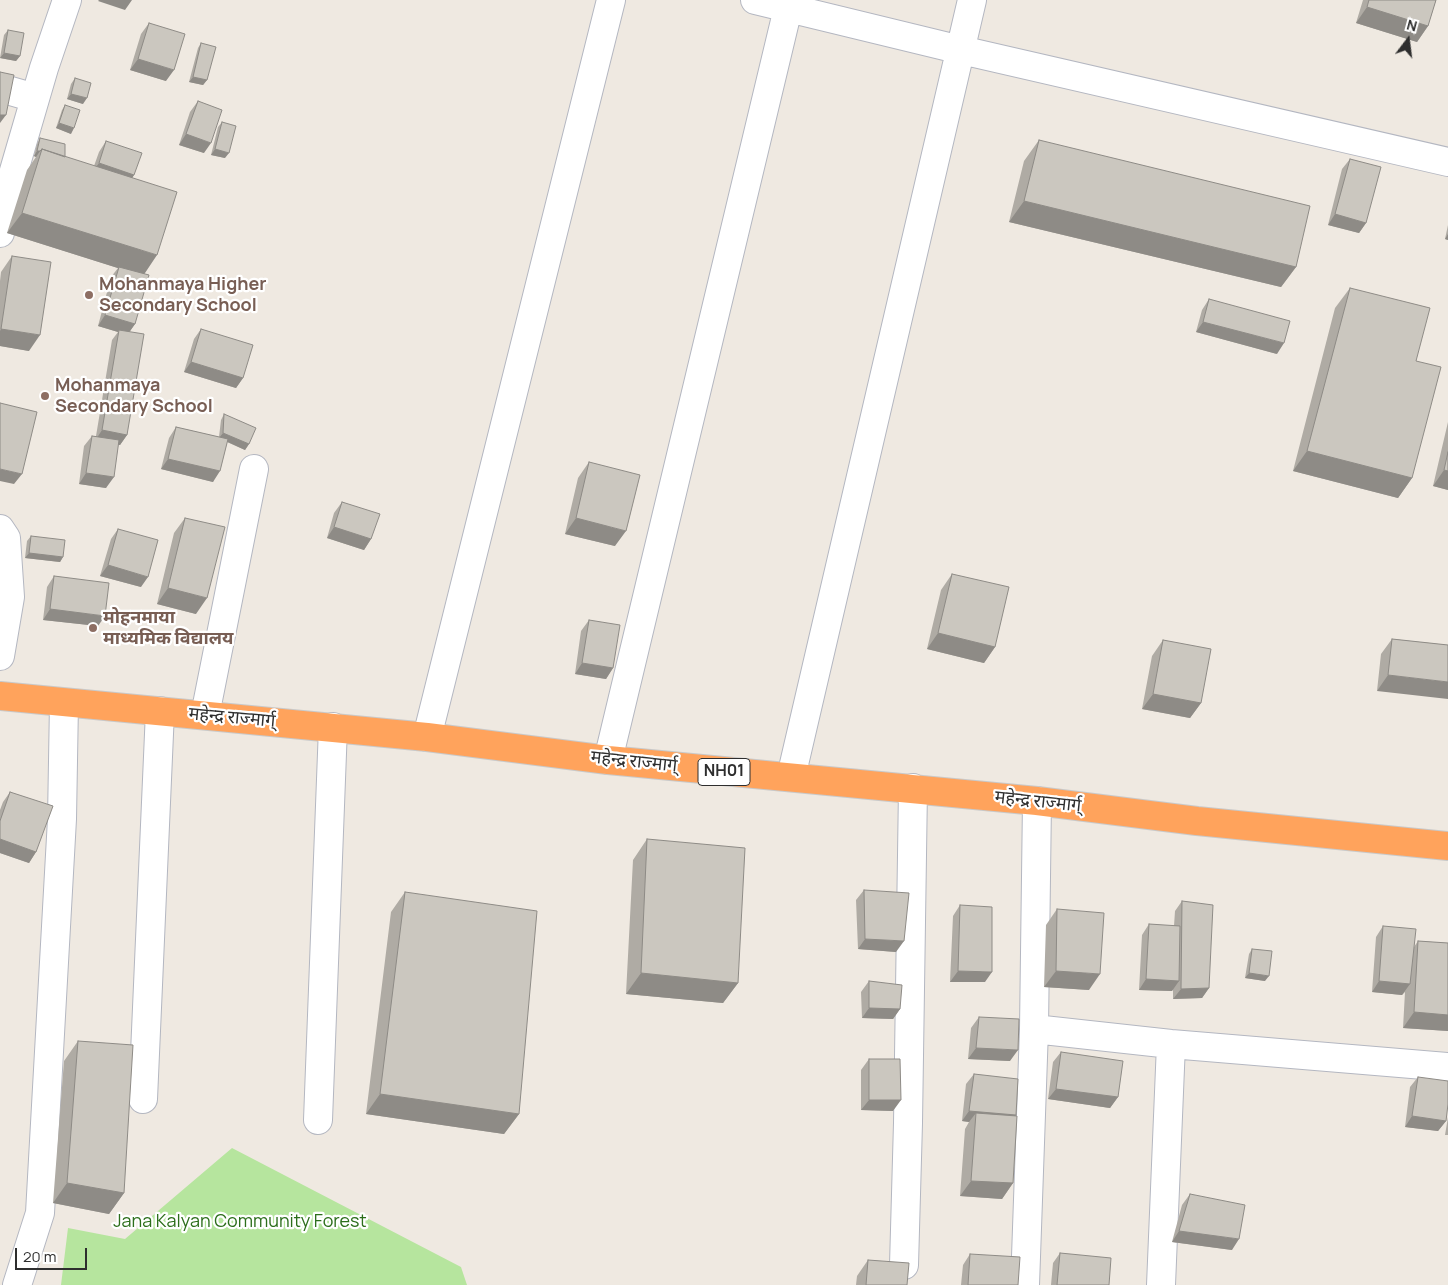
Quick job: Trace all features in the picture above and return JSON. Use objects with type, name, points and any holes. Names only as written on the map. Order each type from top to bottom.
[{"type":"highway","name":"महेन्द्र राज्मार्ग्","points":[[0,696],[333,727],[608,760],[912,788],[1197,821],[1448,846]]},
{"type":"street","points":[[0,233],[6,198],[35,98],[68,0]]},
{"type":"street","points":[[427,737],[611,0]]},
{"type":"street","points":[[755,0],[789,4],[961,50],[1448,162]]},
{"type":"street","points":[[791,777],[972,0]]},
{"type":"street","points":[[608,760],[789,4]]},
{"type":"street","points":[[0,88],[35,98]]},
{"type":"street","points":[[206,715],[254,469]]},
{"type":"street","points":[[0,529],[6,538],[10,597],[0,656]]},
{"type":"street","points":[[17,1285],[40,1213],[62,819],[64,703]]},
{"type":"street","points":[[143,1099],[160,711]]},
{"type":"street","points":[[318,1120],[333,727]]},
{"type":"street","points":[[904,1265],[908,1124],[912,788]]},
{"type":"street","points":[[1024,1285],[1034,1029],[1037,801]]},
{"type":"street","points":[[1034,1029],[1171,1044],[1448,1067]]},
{"type":"street","points":[[1161,1285],[1171,1044]]},
{"type":"green space","name":"Jana Kalyan Community Forest","points":[[232,1148],[461,1267],[467,1285],[61,1285],[68,1228],[125,1239]]},
{"type":"building","points":[[1369,0],[1436,0],[1428,26],[1367,7]]},
{"type":"building","points":[[149,23],[185,34],[174,70],[138,59]]},
{"type":"building","points":[[8,30],[24,33],[20,56],[4,53]]},
{"type":"building","points":[[201,43],[216,47],[207,80],[193,77]]},
{"type":"building","points":[[0,72],[14,75],[6,115],[0,115]]},
{"type":"building","points":[[75,78],[91,83],[87,98],[71,94]]},
{"type":"building","points":[[198,101],[222,110],[211,143],[186,134]]},
{"type":"building","points":[[65,105],[80,110],[74,128],[59,123]]},
{"type":"building","points":[[222,122],[236,126],[229,153],[215,149]]},
{"type":"building","points":[[40,138],[65,144],[65,157],[42,149],[37,151]]},
{"type":"building","points":[[1039,140],[1310,206],[1296,267],[1024,201]]},
{"type":"building","points":[[106,141],[142,153],[134,175],[99,163]]},
{"type":"building","points":[[42,149],[177,192],[157,255],[22,213]]},
{"type":"building","points":[[1350,159],[1381,167],[1366,223],[1335,214]]},
{"type":"building","points":[[12,256],[51,262],[40,335],[1,329]]},
{"type":"building","points":[[119,267],[149,275],[135,324],[105,315]]},
{"type":"building","points":[[1350,288],[1430,308],[1416,361],[1441,367],[1412,478],[1307,451]]},
{"type":"building","points":[[1209,299],[1290,321],[1284,343],[1203,322]]},
{"type":"building","points":[[201,329],[253,345],[243,378],[191,362]]},
{"type":"building","points":[[119,330],[144,334],[127,435],[102,430]]},
{"type":"building","points":[[0,403],[37,412],[22,474],[0,469]]},
{"type":"building","points":[[224,414],[256,428],[249,444],[223,433]]},
{"type":"building","points":[[176,427],[228,439],[220,471],[168,459]]},
{"type":"building","points":[[92,436],[119,440],[114,477],[86,473]]},
{"type":"building","points":[[1448,452],[1448,471],[1444,470]]},
{"type":"building","points":[[589,462],[640,475],[626,531],[576,518]]},
{"type":"building","points":[[342,502],[380,514],[371,539],[334,527]]},
{"type":"building","points":[[185,518],[225,527],[207,598],[168,588]]},
{"type":"building","points":[[118,529],[158,540],[148,577],[108,565]]},
{"type":"building","points":[[31,536],[65,540],[63,557],[29,553]]},
{"type":"building","points":[[952,574],[1009,587],[995,647],[938,633]]},
{"type":"building","points":[[54,576],[109,583],[105,616],[50,609]]},
{"type":"building","points":[[589,620],[620,625],[613,668],[582,663]]},
{"type":"building","points":[[1392,639],[1448,645],[1448,682],[1388,675]]},
{"type":"building","points":[[1163,640],[1211,649],[1201,703],[1153,694]]},
{"type":"building","points":[[10,792],[53,806],[36,852],[0,839],[0,821]]},
{"type":"building","points":[[647,839],[745,848],[738,983],[641,973]]},
{"type":"building","points":[[864,890],[909,893],[904,941],[865,939]]},
{"type":"building","points":[[405,892],[537,911],[519,1114],[380,1094]]},
{"type":"building","points":[[1182,901],[1213,905],[1209,988],[1181,989]]},
{"type":"building","points":[[960,905],[992,907],[992,972],[958,971]]},
{"type":"building","points":[[1057,909],[1104,913],[1100,974],[1056,971]]},
{"type":"building","points":[[1149,924],[1180,926],[1179,981],[1146,979]]},
{"type":"building","points":[[1383,926],[1416,929],[1410,984],[1379,981]]},
{"type":"building","points":[[1418,941],[1448,943],[1448,1015],[1414,1012]]},
{"type":"building","points":[[1252,949],[1272,951],[1269,976],[1249,973]]},
{"type":"building","points":[[869,981],[902,985],[900,1009],[869,1008]]},
{"type":"building","points":[[979,1017],[1019,1019],[1018,1050],[976,1048]]},
{"type":"building","points":[[78,1041],[133,1045],[124,1193],[67,1183]]},
{"type":"building","points":[[1061,1052],[1123,1061],[1118,1097],[1056,1089]]},
{"type":"building","points":[[869,1059],[900,1059],[901,1100],[869,1100]]},
{"type":"building","points":[[974,1074],[1018,1079],[1016,1115],[969,1111]]},
{"type":"building","points":[[1418,1077],[1448,1081],[1446,1121],[1412,1116]]},
{"type":"building","points":[[976,1113],[1017,1116],[1013,1183],[971,1181]]},
{"type":"building","points":[[1190,1194],[1245,1205],[1239,1239],[1179,1231]]},
{"type":"building","points":[[1060,1253],[1111,1258],[1109,1285],[1057,1285]]},
{"type":"building","points":[[970,1254],[1020,1257],[1018,1285],[968,1285]]},
{"type":"building","points":[[868,1260],[909,1263],[907,1285],[866,1285]]},
{"type":"place","name":"Mohanmaya Higher Secondary School","points":[[89,295]]},
{"type":"place","name":"Mohanmaya Secondary School","points":[[45,396]]},
{"type":"place","name":"मोहनमाया माध्यमिक विद्यालय","points":[[93,628]]}]
